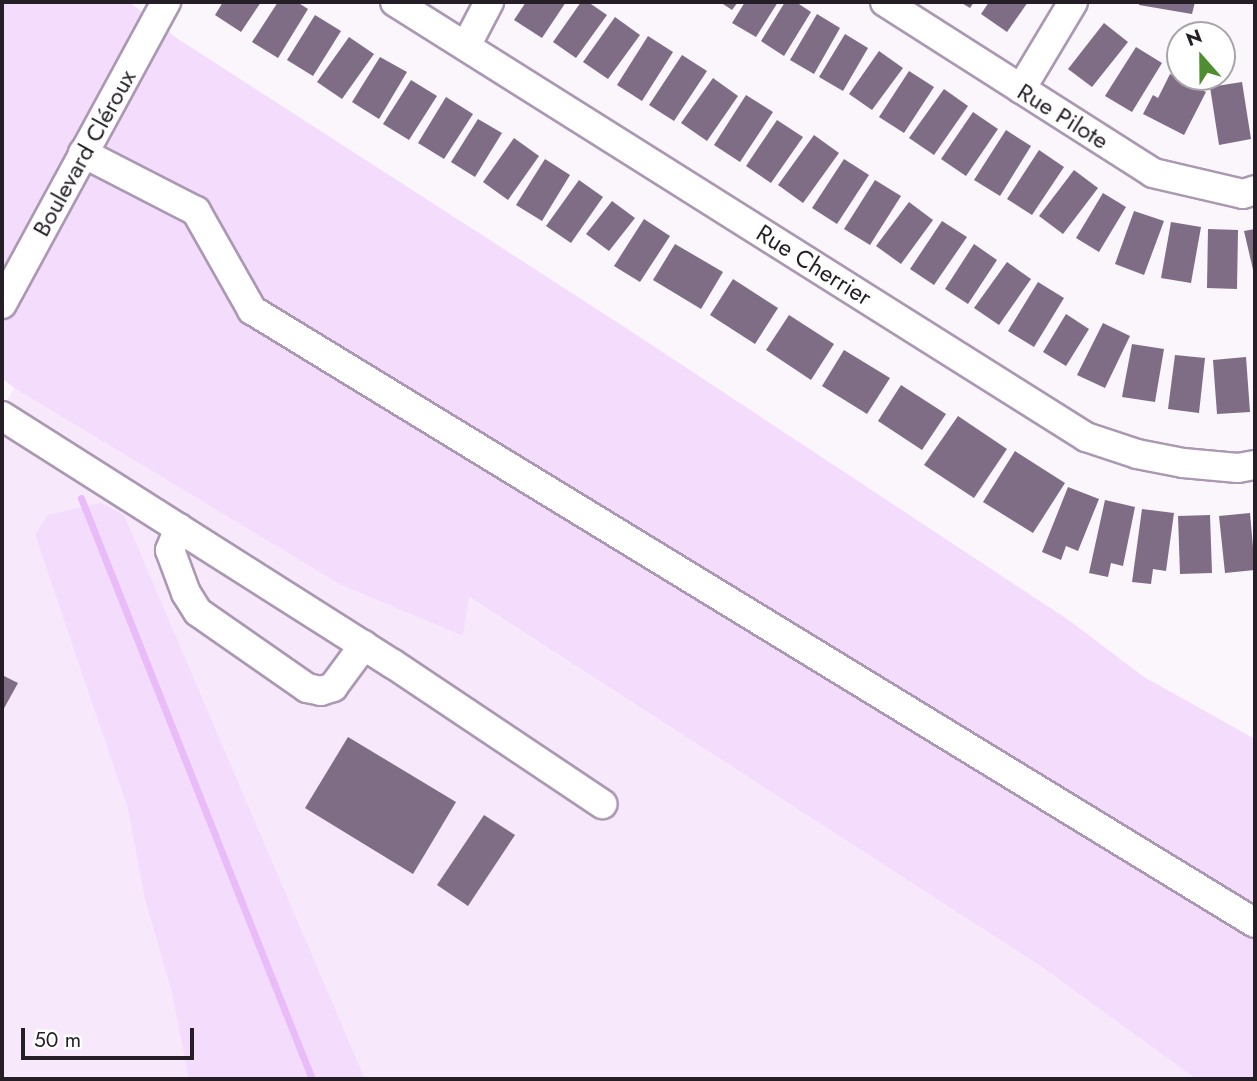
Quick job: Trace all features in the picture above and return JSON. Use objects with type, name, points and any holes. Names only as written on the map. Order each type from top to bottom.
[{"type":"street","name":"Boulevard Cléroux","points":[[2,304],[166,2]]},
{"type":"street","name":"Rue Cherrier","points":[[395,2],[1086,437],[1137,454],[1183,463],[1238,468],[1255,465]]},
{"type":"street","points":[[466,46],[489,2]]},
{"type":"street","name":"Rue Pilote","points":[[885,2],[1153,173],[1243,194],[1255,190]]},
{"type":"street","points":[[1021,89],[1073,2]]},
{"type":"street","points":[[83,153],[196,211],[252,310],[1255,923]]},
{"type":"street","points":[[2,416],[364,645],[602,804]]},
{"type":"street","points":[[178,528],[170,550],[186,593],[198,612],[307,688],[321,691],[333,687],[364,645]]},
{"type":"shaded area","points":[[2,2],[129,2],[178,39],[623,326],[1070,621],[1144,677],[1255,739],[1255,1079],[1196,1079],[1039,965],[469,597],[463,636],[341,585],[14,388],[2,378]]},
{"type":"shaded area","points":[[14,388],[341,585],[463,636],[468,597],[1039,965],[1196,1079],[2,1079],[2,411]]},
{"type":"shaded area","points":[[101,503],[124,515],[365,1079],[189,1079],[172,993],[145,899],[128,809],[35,534],[48,515]]},
{"type":"building","points":[[223,2],[261,2],[241,32],[215,15]]},
{"type":"building","points":[[278,2],[297,2],[308,9],[278,58],[252,42]]},
{"type":"building","points":[[526,2],[566,2],[542,38],[514,20]]},
{"type":"building","points":[[581,2],[588,2],[607,15],[576,58],[553,42]]},
{"type":"building","points":[[720,2],[738,2],[732,10]]},
{"type":"building","points":[[745,2],[778,2],[756,37],[732,23]]},
{"type":"building","points":[[785,2],[796,2],[811,12],[784,56],[761,41]]},
{"type":"building","points":[[960,2],[974,2],[970,8]]},
{"type":"building","points":[[989,2],[1028,2],[1007,32],[981,14]]},
{"type":"building","points":[[1139,2],[1195,2],[1192,14],[1139,5]]},
{"type":"building","points":[[817,14],[840,28],[814,74],[790,60]]},
{"type":"building","points":[[315,15],[341,31],[313,76],[287,60]]},
{"type":"building","points":[[615,17],[640,35],[608,79],[583,62]]},
{"type":"building","points":[[1104,23],[1128,42],[1092,87],[1068,69]]},
{"type":"building","points":[[845,34],[868,48],[843,91],[819,77]]},
{"type":"building","points":[[648,36],[673,52],[642,101],[617,85]]},
{"type":"building","points":[[349,37],[374,54],[342,99],[317,82]]},
{"type":"building","points":[[1136,47],[1162,63],[1132,112],[1105,96]]},
{"type":"building","points":[[879,51],[903,68],[872,110],[849,94]]},
{"type":"building","points":[[682,55],[707,71],[674,121],[649,105]]},
{"type":"building","points":[[380,57],[407,72],[379,119],[352,102]]},
{"type":"building","points":[[909,71],[934,87],[904,133],[879,117]]},
{"type":"building","points":[[713,78],[738,96],[707,141],[681,123]]},
{"type":"building","points":[[411,80],[437,96],[409,140],[383,124]]},
{"type":"building","points":[[1166,82],[1166,91],[1206,92],[1184,135],[1143,114],[1153,95],[1158,98]]},
{"type":"building","points":[[1242,82],[1251,139],[1219,145],[1211,91],[1236,91],[1236,83]]},
{"type":"building","points":[[944,89],[968,106],[934,155],[909,138]]},
{"type":"building","points":[[746,95],[773,112],[740,162],[714,145]]},
{"type":"building","points":[[446,97],[473,114],[444,159],[418,143]]},
{"type":"building","points":[[973,112],[998,129],[966,176],[941,159]]},
{"type":"building","points":[[478,119],[502,133],[475,177],[451,162]]},
{"type":"building","points":[[777,120],[803,137],[771,183],[746,166]]},
{"type":"building","points":[[1006,130],[1031,146],[1000,196],[974,180]]},
{"type":"building","points":[[814,135],[839,153],[803,203],[778,185]]},
{"type":"building","points":[[514,138],[539,156],[508,200],[483,182]]},
{"type":"building","points":[[1039,150],[1064,167],[1032,215],[1007,199]]},
{"type":"building","points":[[545,159],[570,175],[542,221],[516,205]]},
{"type":"building","points":[[844,159],[869,175],[837,224],[812,208]]},
{"type":"building","points":[[1074,170],[1098,188],[1063,234],[1039,216]]},
{"type":"building","points":[[579,180],[603,197],[571,243],[546,226]]},
{"type":"building","points":[[875,180],[901,196],[870,245],[844,229]]},
{"type":"building","points":[[1103,193],[1126,207],[1099,252],[1076,238]]},
{"type":"building","points":[[612,201],[635,218],[609,251],[586,234]]},
{"type":"building","points":[[909,202],[933,220],[901,264],[876,246]]},
{"type":"building","points":[[1134,211],[1164,221],[1144,275],[1115,264]]},
{"type":"building","points":[[644,219],[670,236],[640,282],[614,266]]},
{"type":"building","points":[[942,221],[967,237],[934,285],[910,269]]},
{"type":"building","points":[[1171,222],[1201,227],[1191,283],[1161,278]]},
{"type":"building","points":[[1208,229],[1238,230],[1237,289],[1207,288]]},
{"type":"building","points":[[1255,229],[1255,274],[1254,274],[1244,231]]},
{"type":"building","points":[[675,244],[723,272],[701,309],[653,280]]},
{"type":"building","points":[[974,244],[997,260],[968,304],[945,289]]},
{"type":"building","points":[[1007,262],[1031,279],[999,325],[974,308]]},
{"type":"building","points":[[733,279],[778,308],[755,344],[710,315]]},
{"type":"building","points":[[1038,282],[1064,298],[1034,347],[1008,331]]},
{"type":"building","points":[[1066,314],[1089,329],[1066,366],[1043,352]]},
{"type":"building","points":[[789,315],[834,344],[811,380],[766,350]]},
{"type":"building","points":[[1103,323],[1130,336],[1105,388],[1077,375]]},
{"type":"building","points":[[1132,344],[1164,349],[1155,402],[1122,397]]},
{"type":"building","points":[[844,350],[890,378],[867,414],[822,386]]},
{"type":"building","points":[[1175,355],[1205,358],[1199,413],[1168,409]]},
{"type":"building","points":[[1246,357],[1250,412],[1217,414],[1213,360]]},
{"type":"building","points":[[901,385],[946,414],[922,450],[878,421]]},
{"type":"building","points":[[958,416],[1007,449],[974,498],[924,465]]},
{"type":"building","points":[[1015,451],[1065,483],[1033,533],[983,502]]},
{"type":"building","points":[[1068,487],[1099,499],[1078,551],[1066,546],[1061,560],[1042,552]]},
{"type":"building","points":[[1105,500],[1135,507],[1123,566],[1111,563],[1108,577],[1089,573]]},
{"type":"building","points":[[1142,509],[1174,513],[1166,571],[1153,569],[1151,584],[1132,582]]},
{"type":"building","points":[[1250,513],[1255,570],[1225,573],[1219,516]]},
{"type":"building","points":[[1210,515],[1212,573],[1180,574],[1178,516]]},
{"type":"building","points":[[2,675],[18,683],[2,712]]},
{"type":"building","points":[[348,737],[456,802],[413,874],[305,808]]},
{"type":"building","points":[[484,815],[515,835],[468,906],[437,885]]},
{"type":"waterway","points":[[81,498],[312,1079]]}]
